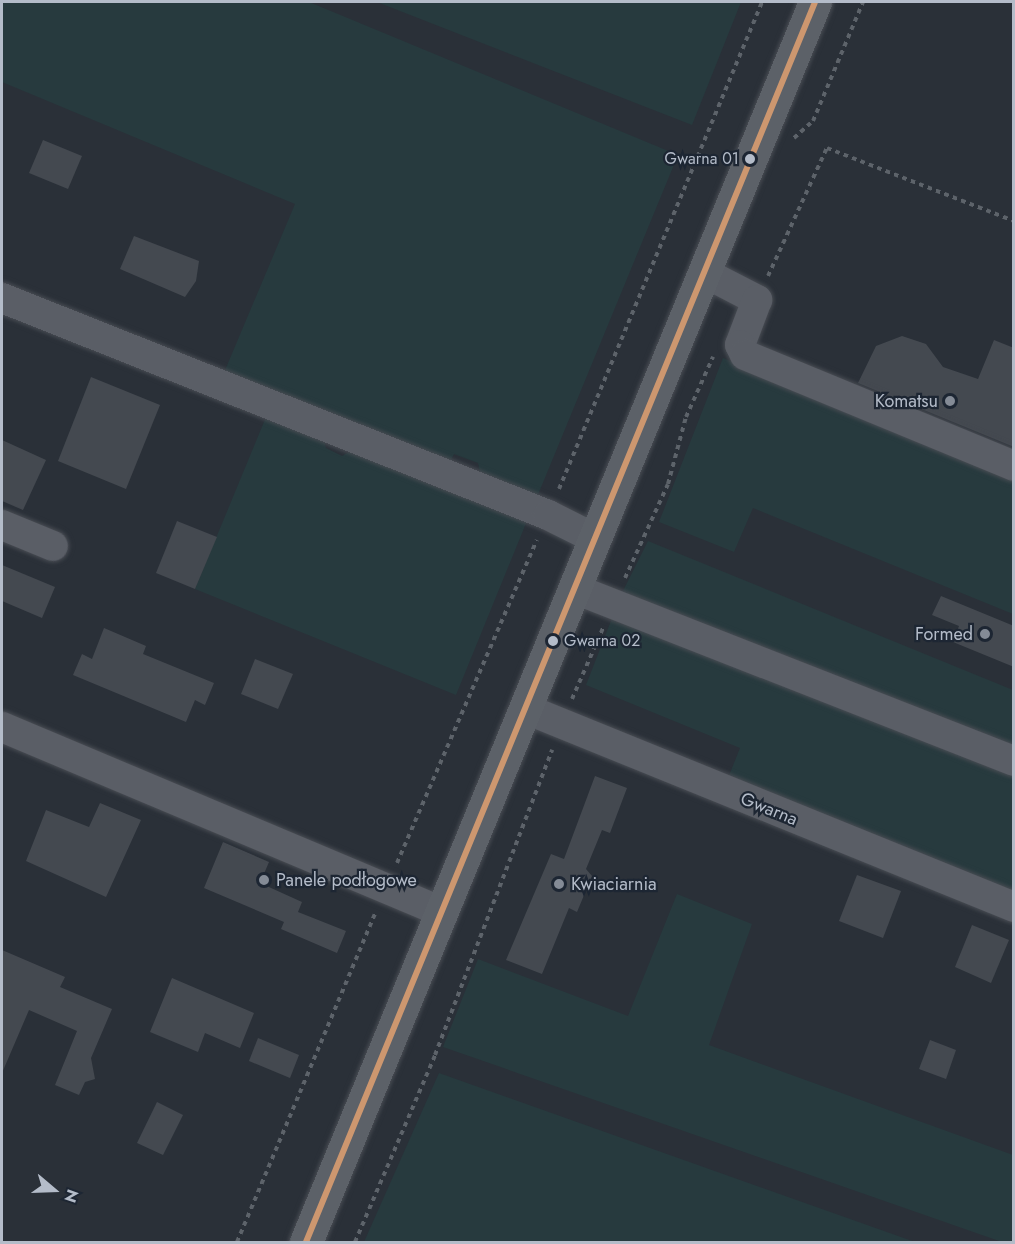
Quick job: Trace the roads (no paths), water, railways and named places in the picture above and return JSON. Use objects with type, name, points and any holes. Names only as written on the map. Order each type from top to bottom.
[{"type":"main road","points":[[306,1242],[815,2]]},
{"type":"street","points":[[705,273],[757,300],[740,345],[745,355],[1014,466]]},
{"type":"street","points":[[2,298],[548,515],[596,539]]},
{"type":"street","points":[[2,525],[53,546]]},
{"type":"street","points":[[575,589],[1014,761]]},
{"type":"street","name":"Gwarna","points":[[526,709],[1014,908]]},
{"type":"street","points":[[2,727],[442,912]]},
{"type":"place","name":"Gwarna 01","points":[[750,159]]},
{"type":"place","name":"Komatsu","points":[[950,401]]},
{"type":"place","name":"Formed","points":[[985,634]]},
{"type":"place","name":"Gwarna 02","points":[[553,641]]},
{"type":"place","name":"Panele podłogowe","points":[[264,880]]},
{"type":"place","name":"Kwiaciarnia","points":[[559,884]]}]
